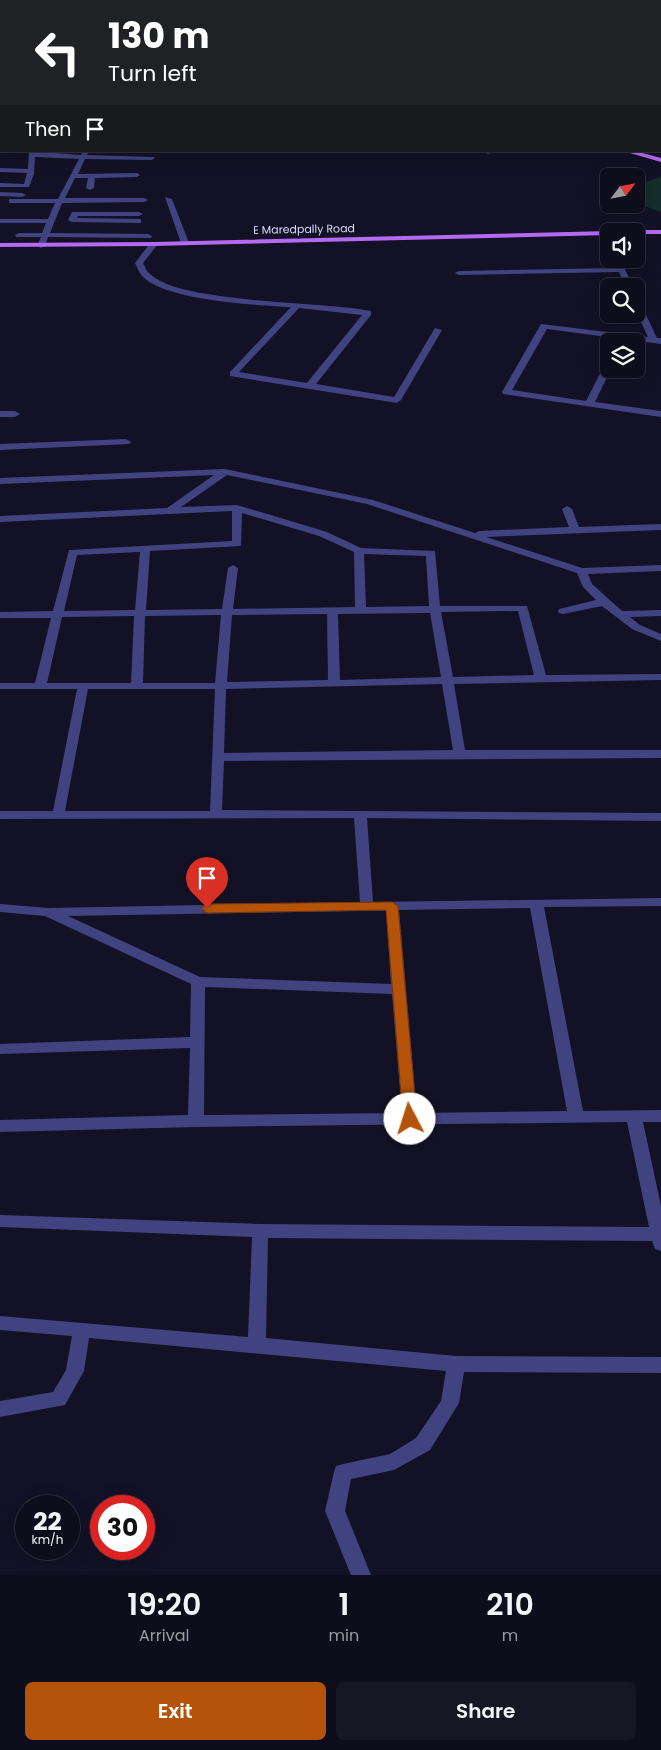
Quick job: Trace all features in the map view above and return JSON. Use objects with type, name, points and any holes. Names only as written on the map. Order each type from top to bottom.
[{"type":"main road","points":[[630,152],[661,160]]},
{"type":"main road","points":[[645,232],[661,232]]},
{"type":"main road","name":"E Maredpally Road","points":[[0,245],[154,244],[600,233]]},
{"type":"street","points":[[12,200],[29,182],[32,153],[152,158]]},
{"type":"street","points":[[41,246],[54,214],[84,154]]},
{"type":"street","points":[[111,186],[116,157]]},
{"type":"street","points":[[72,176],[113,175],[136,178],[139,158]]},
{"type":"street","points":[[0,170],[31,172]]},
{"type":"street","points":[[90,188],[92,176]]},
{"type":"street","points":[[0,185],[24,186]]},
{"type":"street","points":[[114,218],[124,193]]},
{"type":"street","points":[[19,235],[54,214],[124,193],[134,194]]},
{"type":"street","points":[[0,194],[54,214],[114,218],[147,232]]},
{"type":"street","points":[[12,200],[38,195]]},
{"type":"street","points":[[168,199],[185,243]]},
{"type":"street","points":[[114,218],[144,200]]},
{"type":"street","points":[[2,218],[54,214],[114,218],[138,214]]},
{"type":"street","points":[[154,244],[139,263],[140,270],[145,276],[179,291],[199,295],[368,313],[309,386]]},
{"type":"street","points":[[459,273],[621,270],[625,278]]},
{"type":"street","points":[[296,305],[233,374],[397,400],[438,330]]},
{"type":"street","points":[[645,319],[657,341]]},
{"type":"street","points":[[600,335],[544,326],[506,392],[661,414]]},
{"type":"street","points":[[589,404],[602,378]]},
{"type":"street","points":[[0,414],[15,414]]},
{"type":"street","points":[[0,447],[126,442]]},
{"type":"street","points":[[169,511],[225,472]]},
{"type":"street","points":[[0,481],[225,472],[369,502],[581,570],[661,568]]},
{"type":"street","points":[[40,686],[73,552],[237,544],[237,508]]},
{"type":"street","points":[[0,519],[237,508],[323,534],[359,551],[431,553],[435,608],[449,680],[460,754]]},
{"type":"street","points":[[567,509],[575,530]]},
{"type":"street","points":[[470,534],[661,527]]},
{"type":"street","points":[[137,687],[145,548]]},
{"type":"street","points":[[359,551],[361,610]]},
{"type":"street","points":[[216,815],[217,757],[226,611],[233,568]]},
{"type":"street","points":[[581,570],[587,585],[604,602],[636,627],[661,638]]},
{"type":"street","points":[[563,611],[604,602]]},
{"type":"street","points":[[0,615],[523,608],[541,678]]},
{"type":"street","points":[[332,610],[334,684]]},
{"type":"street","points":[[620,614],[661,613]]},
{"type":"street","points":[[0,686],[221,686],[661,677]]},
{"type":"street","points":[[58,816],[83,687]]},
{"type":"street","points":[[217,757],[661,754]]},
{"type":"street","points":[[0,815],[360,814],[661,817]]},
{"type":"street","points":[[360,814],[367,907]]},
{"type":"street","points":[[0,908],[47,912],[661,902]]},
{"type":"street","points":[[536,903],[576,1117]]},
{"type":"street","points":[[392,906],[410,1119]]},
{"type":"street","points":[[47,912],[198,982],[399,989]]},
{"type":"street","points":[[196,1121],[198,982]]},
{"type":"street","points":[[0,1049],[197,1042]]},
{"type":"street","points":[[0,1221],[260,1231],[660,1237],[634,1116]]},
{"type":"street","points":[[0,1126],[196,1121],[661,1116]]},
{"type":"street","points":[[257,1345],[260,1231]]},
{"type":"street","points":[[0,1323],[456,1364],[661,1365]]},
{"type":"street","points":[[0,1409],[59,1399],[75,1371],[82,1330]]},
{"type":"street","points":[[361,1575],[335,1511],[343,1472],[394,1462],[423,1444],[450,1403],[456,1364]]},
{"type":"green space","points":[[661,177],[661,212],[645,206],[645,182]]},
{"type":"route","points":[[207,908],[392,906],[410,1119]]}]
